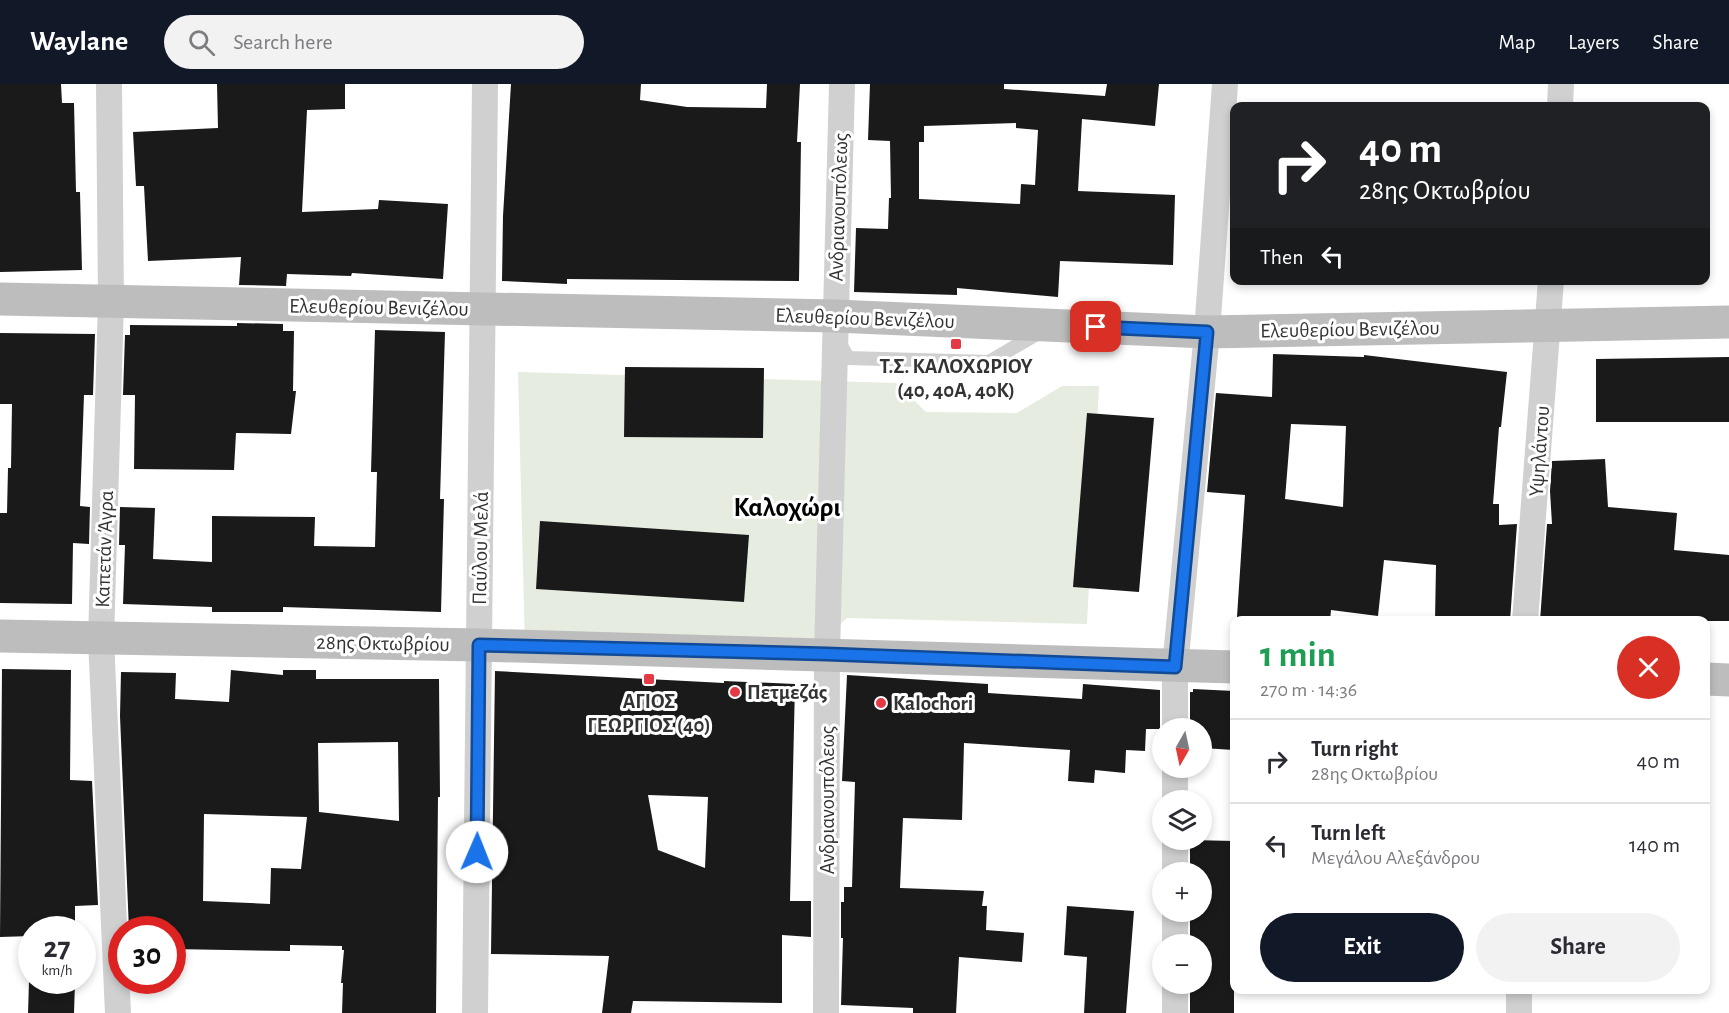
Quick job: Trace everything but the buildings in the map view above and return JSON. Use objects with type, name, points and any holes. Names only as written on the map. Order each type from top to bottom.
[{"type":"main road","name":"Ελευθερίου Βενιζέλου","points":[[0,299],[483,309],[831,323],[1052,325],[1207,332],[1729,322]]},
{"type":"main road","name":"28ης Οκτωβρίου","points":[[0,636],[479,645],[1230,667]]},
{"type":"main road","points":[[1710,679],[1729,680]]},
{"type":"street","name":"Καπετάν Άγρα","points":[[109,84],[111,302],[101,639],[118,1013]]},
{"type":"street","name":"Παύλου Μελά","points":[[476,1013],[485,84]]},
{"type":"street","name":"Ανδριανουπόλεως","points":[[826,1013],[831,323],[842,84]]},
{"type":"street","points":[[1175,718],[1175,667],[1207,332],[1225,84]]},
{"type":"street","points":[[1560,102],[1561,84]]},
{"type":"street","name":"Υψηλάντου","points":[[1526,616],[1551,285]]},
{"type":"street","points":[[1175,994],[1175,1013]]},
{"type":"street","points":[[1519,994],[1519,1013]]},
{"type":"shaded area","points":[[518,372],[896,383],[926,412],[1017,413],[1062,386],[1099,386],[1087,624],[847,618],[815,647],[525,646]]},
{"type":"place","name":"Τ.Σ. ΚΑΛΟΧΩΡΙΟΥ (40, 40Α, 40Κ)","points":[[956,344]]},
{"type":"place","name":"ΑΓΙΟΣ ΓΕΩΡΓΙΟΣ (40)","points":[[649,679]]},
{"type":"place","name":"Πετμεζάς","points":[[735,692]]},
{"type":"place","name":"Kalochori","points":[[881,703]]},
{"type":"district","name":"Καλοχώρι","points":[[787,507]]},
{"type":"route","points":[[477,852],[479,645],[827,654],[1175,667],[1207,332],[1096,327]]}]
